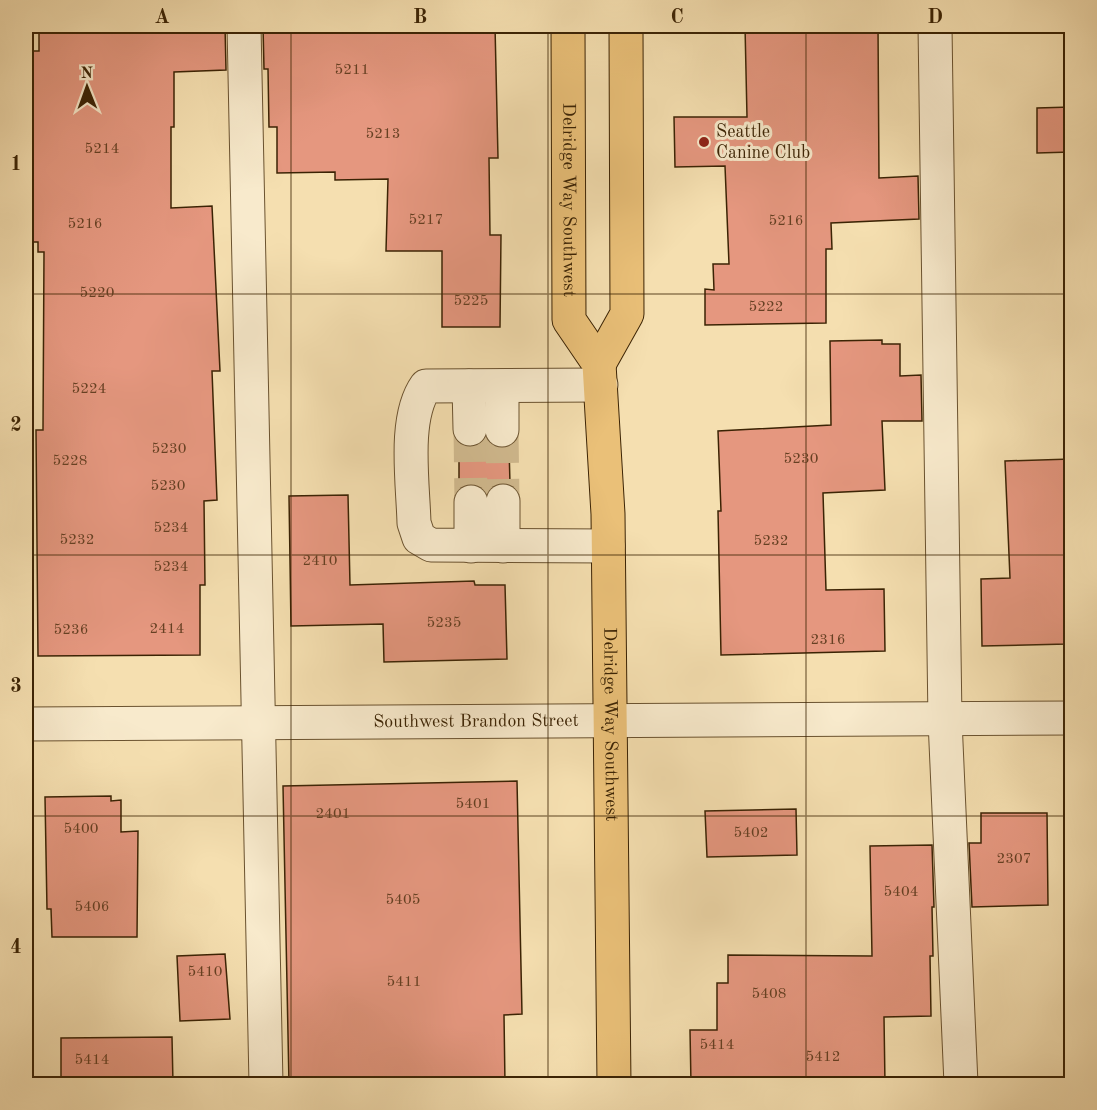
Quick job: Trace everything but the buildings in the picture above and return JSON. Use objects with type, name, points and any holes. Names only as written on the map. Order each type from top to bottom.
[{"type":"main road","name":"Delridge Way Southwest","points":[[568,26],[569,320],[600,375],[608,546],[614,1084]]},
{"type":"main road","points":[[600,375],[627,314],[626,26]]},
{"type":"street","points":[[244,26],[256,723],[266,1084]]},
{"type":"street","points":[[935,26],[945,720],[961,1084]]},
{"type":"street","points":[[600,375],[502,386],[426,386],[417,399],[412,416],[414,523],[419,538],[431,545],[608,546]]},
{"type":"street","points":[[469,386],[470,429]]},
{"type":"street","points":[[502,386],[502,430]]},
{"type":"street","points":[[487,501],[487,546]]},
{"type":"street","name":"Southwest Brandon Street","points":[[26,724],[1071,718]]},
{"type":"tunnel","points":[[470,429],[471,502]]},
{"type":"tunnel","points":[[502,430],[503,501]]},
{"type":"place","name":"Seattle Canine Club","points":[[704,142]]}]
